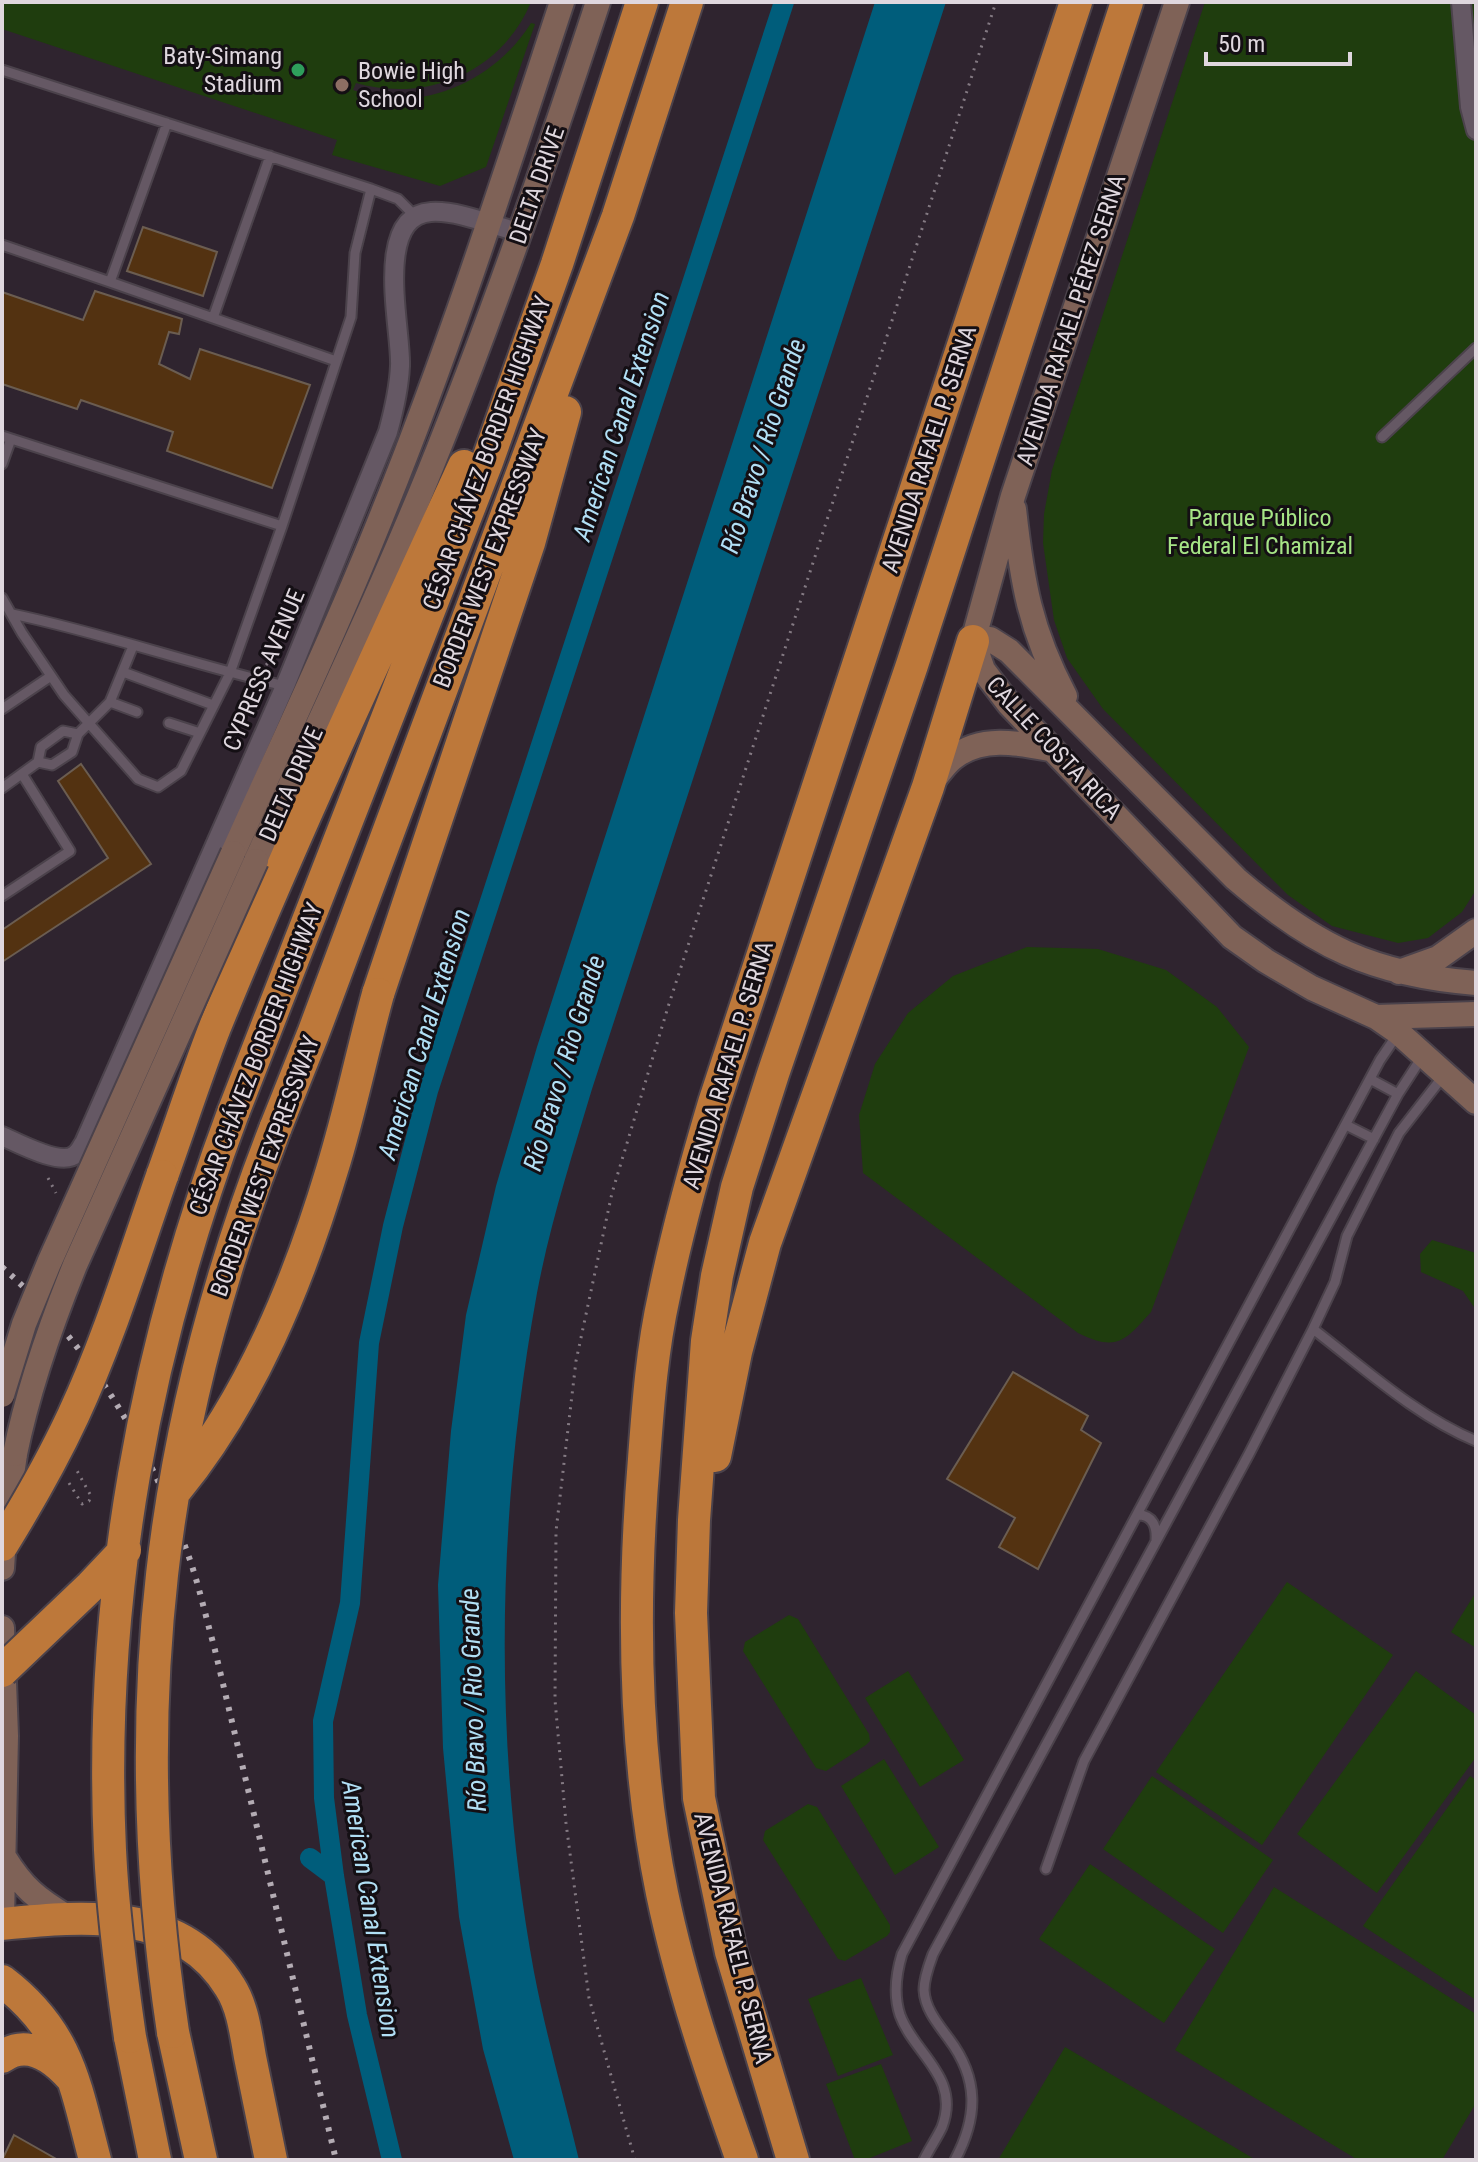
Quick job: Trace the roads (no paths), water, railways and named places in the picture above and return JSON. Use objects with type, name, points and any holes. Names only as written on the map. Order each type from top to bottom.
[{"type":"highway","name":"CÉSAR CHÁVEZ BORDER HIGHWAY","points":[[155,2160],[130,2037],[116,1933],[108,1766],[118,1570],[157,1361],[183,1256],[233,1113],[487,462],[557,264],[642,2]]},
{"type":"highway","points":[[2,1671],[139,1535],[195,1464],[250,1375],[284,1306],[333,1168],[378,994],[529,543],[618,216],[687,2]]},
{"type":"highway","name":"AVENIDA RAFAEL P. SERNA","points":[[742,2160],[686,1993],[662,1893],[646,1800],[638,1705],[637,1595],[648,1402],[661,1314],[687,1196],[714,1103],[1076,2]]},
{"type":"highway","name":"AVENIDA RAFAEL P. SERNA","points":[[793,2160],[731,1952],[699,1798],[691,1613],[694,1520],[707,1341],[717,1276],[737,1187],[917,650],[1127,2]]},
{"type":"highway","name":"BORDER WEST EXPRESSWAY","points":[[201,2160],[173,2032],[162,1960],[151,1784],[152,1683],[159,1584],[177,1462],[214,1305],[245,1205],[313,1034],[618,216]]},
{"type":"highway","points":[[2,1545],[33,1494],[74,1414],[118,1305],[214,1031],[289,852],[557,264]]},
{"type":"highway","points":[[694,1520],[718,1447],[736,1352],[765,1243],[928,787],[973,641]]},
{"type":"highway","points":[[2,1922],[67,1917],[129,1920],[157,1928],[190,1945],[211,1963],[231,1988],[243,2020],[271,2160]]},
{"type":"highway","points":[[2,1981],[33,2008],[63,2050],[95,2160]]},
{"type":"highway","points":[[2,2057],[19,2050],[43,2053],[73,2079]]},
{"type":"main road","name":"DELTA DRIVE","points":[[2,1395],[24,1324],[49,1263],[384,510],[488,224],[562,2]]},
{"type":"main road","name":"DELTA DRIVE","points":[[2,1568],[15,1454],[32,1383],[60,1301],[446,431],[521,233],[598,2]]},
{"type":"main road","name":"AVENIDA RAFAEL PÉREZ SERNA","points":[[973,641],[1013,496],[1177,2]]},
{"type":"main road","points":[[1013,496],[1023,584],[1034,628],[1079,723]]},
{"type":"main road","name":"CALLE COSTA RICA","points":[[1476,983],[1428,979],[1357,960],[1310,936],[1276,913],[1236,879],[1009,651],[990,639],[973,641],[983,670],[1009,704],[1232,937],[1312,988],[1376,1017],[1476,1014]]},
{"type":"main road","points":[[928,787],[952,758],[966,750],[1009,742],[1050,749]]},
{"type":"main road","points":[[1399,972],[1438,958],[1476,931]]},
{"type":"main road","points":[[1376,1017],[1424,1054],[1476,1102]]},
{"type":"main road","points":[[2,1628],[6,1736],[2,1922]]},
{"type":"main road","points":[[4,1857],[20,1883],[36,1899],[67,1917]]},
{"type":"street","points":[[1461,2],[1470,107],[1476,130]]},
{"type":"street","points":[[416,217],[431,212],[463,216],[521,233]]},
{"type":"street","name":"CYPRESS AVENUE","points":[[2,1136],[55,1158],[66,1159],[76,1154],[84,1143],[285,686],[388,432],[397,397],[400,363],[393,279],[395,255],[405,227],[416,217]]},
{"type":"lane","points":[[2,70],[371,189],[398,199],[416,217]]},
{"type":"lane","points":[[110,282],[167,123]]},
{"type":"lane","points":[[213,318],[270,156]]},
{"type":"lane","points":[[2,598],[51,676],[89,725],[138,779],[158,787],[181,771],[230,673],[351,317],[355,253],[371,189]]},
{"type":"lane","points":[[2,245],[336,361]]},
{"type":"lane","points":[[1382,437],[1476,348]]},
{"type":"lane","points":[[2,464],[6,438],[282,526]]},
{"type":"lane","points":[[12,614],[67,625],[133,646],[285,686]]},
{"type":"lane","points":[[38,762],[52,765],[72,752],[78,734],[110,702],[133,646]]},
{"type":"lane","points":[[123,672],[213,705]]},
{"type":"lane","points":[[2,709],[51,676]]},
{"type":"lane","points":[[110,702],[137,712]]},
{"type":"lane","points":[[169,723],[200,733]]},
{"type":"lane","points":[[2,788],[38,762],[41,747],[63,731],[78,734]]},
{"type":"lane","points":[[2,896],[70,851],[22,774]]},
{"type":"lane","points":[[924,2160],[942,2126],[944,2093],[940,2075],[900,2015],[896,1976],[902,1954],[1370,1079],[1399,1033]]},
{"type":"lane","points":[[955,2160],[966,2139],[973,2101],[965,2065],[928,2006],[924,1989],[933,1954],[1398,1094],[1424,1054]]},
{"type":"lane","points":[[1046,1869],[1084,1761],[1313,1329],[1335,1282],[1347,1236],[1399,1133],[1446,1074]]},
{"type":"lane","points":[[1370,1079],[1398,1094]]},
{"type":"lane","points":[[1346,1125],[1374,1139]]},
{"type":"lane","points":[[1313,1329],[1447,1429],[1476,1441]]},
{"type":"lane","points":[[1138,1515],[1148,1516],[1152,1520],[1156,1540]]},
{"type":"water","name":"Río Bravo / Rio Grande","points":[[875,2],[946,2],[592,1089],[555,1216],[537,1293],[513,1462],[507,1547],[506,1718],[511,1803],[534,1972],[579,2160],[514,2160],[483,2049],[459,1917],[443,1748],[438,1585],[451,1431],[466,1315],[496,1186],[537,1047]]},
{"type":"waterway","name":"American Canal Extension","points":[[392,2160],[357,2015],[324,1798],[323,1721],[350,1603],[369,1343],[393,1226],[428,1091],[784,2]]},
{"type":"waterway","points":[[310,1858],[334,1876]]},
{"type":"railway","points":[[2,1267],[64,1331],[91,1366],[138,1441],[176,1522],[214,1646],[336,2160]]},
{"type":"place","name":"Baty-Simang Stadium","points":[[298,70]]},
{"type":"place","name":"Bowie High School","points":[[342,85]]},
{"type":"park label","name":"Parque Público Federal El Chamizal","points":[[1260,532]]}]
